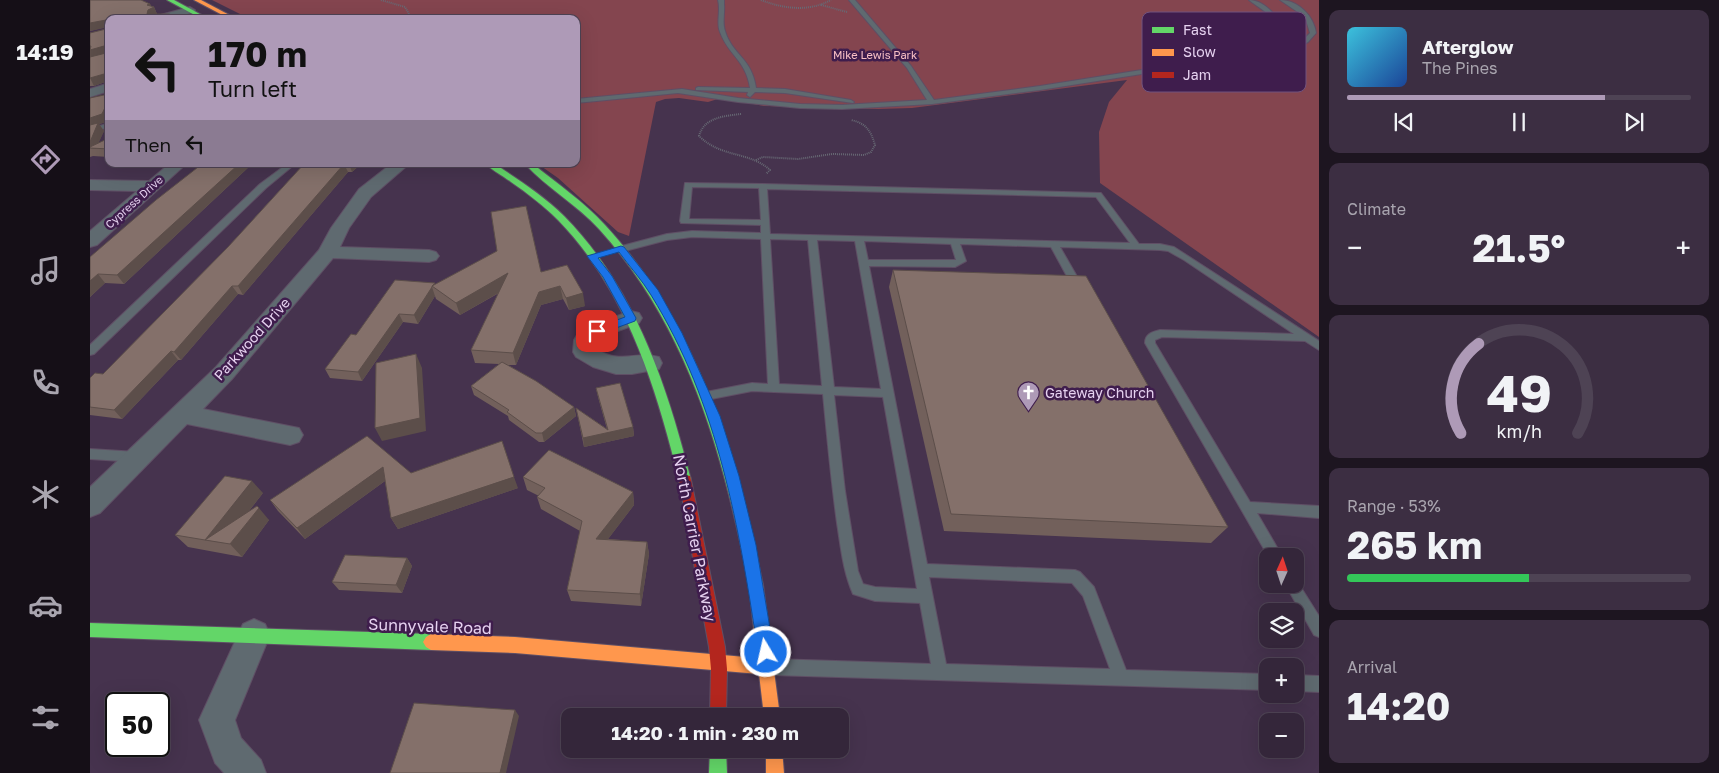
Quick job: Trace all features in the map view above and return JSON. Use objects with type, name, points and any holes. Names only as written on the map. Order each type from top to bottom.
[{"type":"main road","points":[[170,0],[199,15]]},
{"type":"main road","points":[[197,0],[227,15]]},
{"type":"main road","name":"North Carrier Parkway","points":[[494,167],[544,204],[570,227],[606,253],[654,293],[684,346],[714,416],[733,476],[749,545],[768,667],[771,708]]},
{"type":"main road","name":"North Carrier Parkway","points":[[533,167],[590,214],[606,253],[607,276],[631,318],[651,363],[677,447],[690,501],[719,664],[718,708]]},
{"type":"main road","name":"Sunnyvale Road","points":[[90,630],[254,634],[515,646],[768,667]]},
{"type":"main road","points":[[718,758],[718,773]]},
{"type":"main road","points":[[774,758],[775,773]]},
{"type":"street","points":[[172,15],[190,10]]},
{"type":"street","points":[[90,93],[105,88]]},
{"type":"street","name":"Cypress Drive","points":[[90,241],[174,167]]},
{"type":"street","name":"Parkwood Drive","points":[[90,505],[224,372],[267,325],[328,252],[340,228],[365,193],[397,167]]},
{"type":"street","points":[[90,185],[151,186]]},
{"type":"street","points":[[328,252],[429,256]]},
{"type":"street","points":[[631,318],[597,331],[585,340],[584,352],[600,363],[627,367],[651,363]]},
{"type":"street","points":[[182,414],[290,435]]},
{"type":"street","points":[[248,773],[228,750],[216,720],[254,634]]},
{"type":"lane","points":[[721,0],[723,6],[721,30],[725,39],[749,68],[753,90],[746,102]]},
{"type":"lane","points":[[852,0],[909,67],[932,102]]},
{"type":"lane","points":[[1252,0],[1268,12]]},
{"type":"lane","points":[[1283,0],[1304,12]]},
{"type":"lane","points":[[1306,15],[1313,27],[1313,33],[1306,41]]},
{"type":"lane","points":[[676,92],[746,102],[808,107],[873,106],[932,102],[1142,71]]},
{"type":"lane","points":[[580,101],[702,89],[785,91],[873,106]]},
{"type":"lane","points":[[90,131],[105,126]]},
{"type":"lane","points":[[90,351],[263,186],[287,167]]},
{"type":"lane","points":[[765,223],[684,222],[688,185],[1098,195],[1136,246]]},
{"type":"lane","points":[[761,186],[766,236],[774,387]]},
{"type":"lane","points":[[606,253],[692,234],[1160,247],[1179,254],[1319,346]]},
{"type":"lane","points":[[812,237],[824,363],[829,390],[840,500],[851,571],[858,589],[875,594],[926,596]]},
{"type":"lane","points":[[858,238],[940,672]]},
{"type":"lane","points":[[863,263],[955,264],[961,261],[954,241]]},
{"type":"lane","points":[[1054,244],[1074,280]]},
{"type":"lane","points":[[1270,548],[1150,344],[1150,338],[1160,334],[1307,338]]},
{"type":"lane","points":[[706,396],[752,387],[888,394]]},
{"type":"lane","points":[[90,454],[139,457]]},
{"type":"lane","points":[[1247,507],[1319,512]]},
{"type":"lane","points":[[921,570],[1075,577],[1089,592],[1121,678]]},
{"type":"lane","points":[[1297,593],[1319,630]]},
{"type":"lane","points":[[768,667],[1259,682]]},
{"type":"lane","points":[[1304,683],[1319,684]]},
{"type":"path","points":[[381,0],[405,8],[408,15]]},
{"type":"path","points":[[761,0],[789,7],[821,5],[844,12],[862,12]]},
{"type":"path","points":[[821,5],[831,0]]},
{"type":"path","points":[[743,113],[709,122],[702,127],[699,136],[703,142],[727,154],[756,160],[765,164],[770,170],[761,177],[761,186]]},
{"type":"path","points":[[756,160],[762,157],[798,159],[832,154],[856,156],[871,152],[875,145],[869,128],[861,122],[845,120]]},
{"type":"green space","name":"Mike Lewis Park","points":[[212,0],[1319,0],[1319,337],[1100,183],[1099,132],[1109,102],[1127,80],[912,108],[764,106],[721,98],[708,102],[679,98],[665,99],[656,102],[629,236],[618,232],[558,178],[542,167],[580,167],[580,15],[242,15]]},
{"type":"building","points":[[90,0],[141,0],[150,4],[147,5],[154,7],[148,10],[147,14],[171,15],[105,15],[105,20],[90,23]]},
{"type":"building","points":[[105,29],[105,47],[90,50],[90,33]]},
{"type":"building","points":[[105,53],[105,76],[104,74],[90,78],[90,57]]},
{"type":"building","points":[[104,95],[105,108],[102,114],[90,118],[90,98]]},
{"type":"building","points":[[98,123],[90,142],[90,125]]},
{"type":"building","points":[[105,140],[105,149],[90,147]]},
{"type":"building","points":[[198,167],[236,167],[117,275],[98,274],[90,281],[90,257],[156,200]]},
{"type":"building","points":[[301,167],[341,167],[238,286],[232,286],[174,352],[171,351],[114,410],[90,407],[90,378],[95,373],[103,374],[228,247]]},
{"type":"building","points":[[526,206],[541,272],[567,265],[583,293],[566,298],[560,286],[539,292],[513,353],[471,350],[508,273],[456,303],[432,286],[497,251],[491,212]]},
{"type":"building","name":"Gateway Church","points":[[893,270],[1086,276],[1228,527],[951,514]]},
{"type":"building","points":[[395,280],[435,283],[414,315],[399,314],[358,372],[325,369],[351,334],[356,335]]},
{"type":"building","points":[[416,354],[420,418],[375,428],[376,363]]},
{"type":"building","points":[[502,362],[536,381],[574,407],[542,433],[536,433],[507,412],[509,410],[471,386]]},
{"type":"building","points":[[620,383],[633,427],[583,438],[576,408],[608,430],[596,388]]},
{"type":"building","points":[[367,436],[411,473],[502,441],[514,477],[391,518],[383,467],[297,528],[270,500]]},
{"type":"building","points":[[549,450],[633,492],[596,539],[647,542],[640,594],[567,590],[582,521],[537,497],[545,488],[523,477]]},
{"type":"building","points":[[225,476],[252,481],[205,540],[175,535]]},
{"type":"building","points":[[257,506],[259,508],[230,544],[205,540]]},
{"type":"building","points":[[345,555],[407,558],[396,585],[332,582]]},
{"type":"building","points":[[414,703],[515,710],[500,773],[390,773]]},
{"type":"traffic: fast","points":[[170,0],[199,15]]},
{"type":"traffic: fast","points":[[494,167],[554,211],[586,247],[607,277],[625,308],[655,375],[685,480]]},
{"type":"traffic: fast","points":[[533,167],[577,203],[603,228],[635,267],[662,308],[685,351],[705,396],[721,442],[735,489],[756,585]]},
{"type":"traffic: fast","points":[[90,630],[431,642]]},
{"type":"traffic: fast","points":[[718,758],[718,773]]},
{"type":"traffic: slow","points":[[197,0],[227,15]]},
{"type":"traffic: slow","points":[[756,585],[771,708]]},
{"type":"traffic: slow","points":[[431,642],[515,645],[768,667]]},
{"type":"traffic: slow","points":[[774,758],[775,773]]},
{"type":"traffic: jam","points":[[685,480],[717,647],[719,669],[718,708]]},
{"type":"place","name":"Gateway Church","points":[[1029,412]]},
{"type":"route","points":[[597,331],[631,318],[607,276],[592,256],[621,249],[654,293],[677,333],[714,416],[733,476],[749,545],[766,652]]}]
